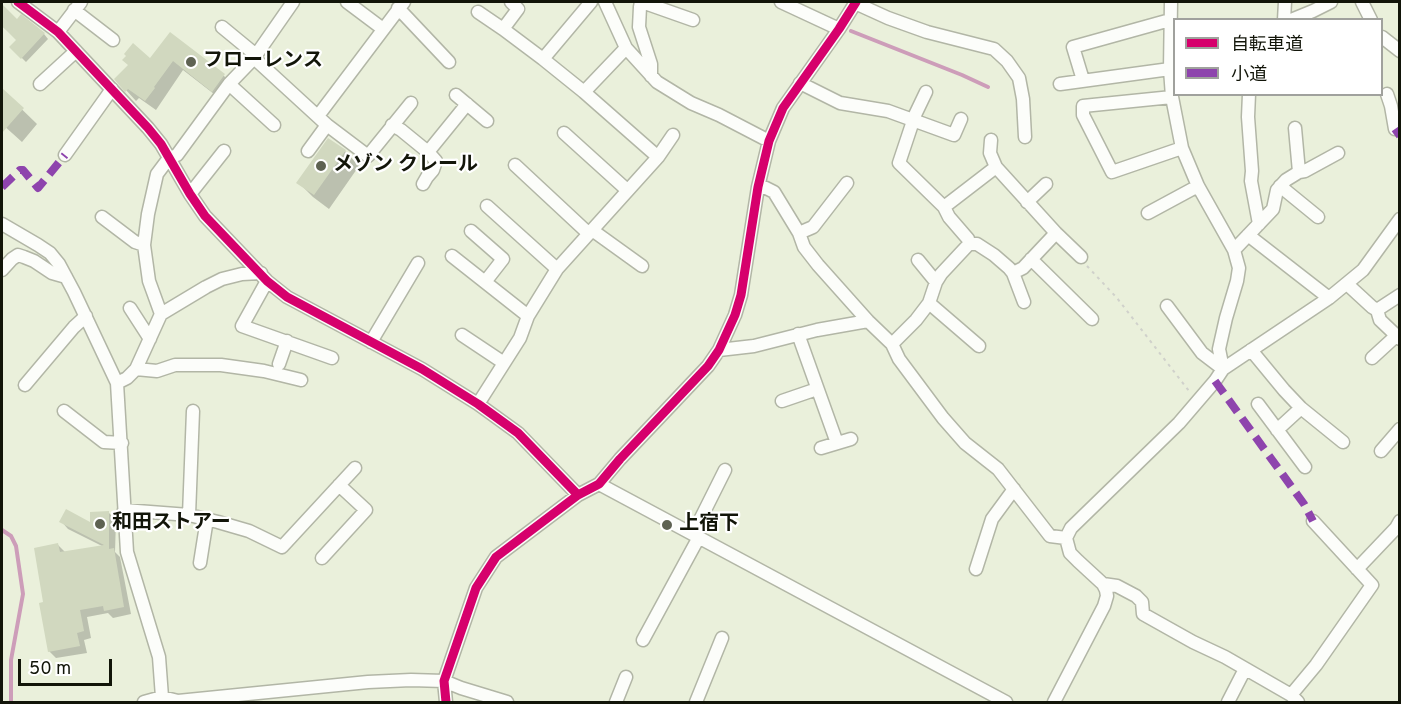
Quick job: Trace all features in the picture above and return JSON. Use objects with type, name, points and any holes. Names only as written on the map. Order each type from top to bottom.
[{"type":"street","points":[[18,2],[58,32],[148,128],[205,216],[264,277],[287,297],[422,369],[478,404],[518,433],[578,495]]},
{"type":"street","points":[[160,314],[149,281],[144,245],[157,174],[169,158],[177,155],[229,84],[255,56],[292,2]]},
{"type":"street","points":[[347,2],[383,29]]},
{"type":"street","points":[[503,29],[519,9],[511,2]]},
{"type":"street","points":[[543,59],[591,2]]},
{"type":"street","points":[[605,2],[626,48],[657,82],[691,103],[768,141]]},
{"type":"street","points":[[651,76],[651,64],[639,27],[642,2],[678,21],[693,20]]},
{"type":"street","points":[[781,2],[839,29]]},
{"type":"street","points":[[446,702],[444,681],[476,588],[496,557],[578,495],[599,484],[708,366],[719,350],[735,315],[741,295],[758,187],[768,141],[783,108],[856,2],[888,18],[927,32],[994,49],[1007,61],[1019,78],[1023,99],[1025,136]]},
{"type":"street","points":[[1171,2],[1172,97],[1182,148],[1198,186],[1234,250],[1239,268],[1238,281],[1219,349],[1223,369]]},
{"type":"street","points":[[1284,18],[1285,2]]},
{"type":"street","points":[[1296,18],[1330,2]]},
{"type":"street","points":[[1362,2],[1370,18]]},
{"type":"street","points":[[308,151],[322,121],[401,5],[450,62]]},
{"type":"street","points":[[58,32],[78,6],[113,40]]},
{"type":"street","points":[[478,12],[584,92],[657,157]]},
{"type":"street","points":[[222,27],[322,121],[368,156],[411,103]]},
{"type":"street","points":[[1083,80],[1073,47],[1172,28]]},
{"type":"street","points":[[1383,38],[1400,51]]},
{"type":"street","points":[[584,92],[626,48]]},
{"type":"street","points":[[40,84],[76,51]]},
{"type":"street","points":[[1060,84],[1170,69]]},
{"type":"street","points":[[800,83],[840,103],[888,111],[954,135],[961,119]]},
{"type":"street","points":[[229,84],[274,125]]},
{"type":"street","points":[[64,154],[112,89]]},
{"type":"street","points":[[926,92],[898,163],[944,207],[949,218],[968,239],[969,244]]},
{"type":"street","points":[[1389,93],[1395,129]]},
{"type":"street","points":[[456,94],[487,121]]},
{"type":"street","points":[[1249,96],[1251,181],[1259,224]]},
{"type":"street","points":[[1172,97],[1083,106],[1083,115],[1112,172],[1182,148]]},
{"type":"street","points":[[428,152],[467,104]]},
{"type":"street","points":[[392,125],[428,152],[436,161],[433,170],[423,184]]},
{"type":"street","points":[[1295,128],[1299,172]]},
{"type":"street","points":[[564,133],[627,190]]},
{"type":"street","points":[[478,404],[520,338],[528,316],[557,269],[657,157],[673,135]]},
{"type":"street","points":[[991,140],[990,153],[999,172],[1081,257]]},
{"type":"street","points":[[190,194],[224,151]]},
{"type":"street","points":[[1234,250],[1274,209],[1277,190],[1286,180],[1338,153]]},
{"type":"street","points":[[514,165],[590,232],[642,266]]},
{"type":"street","points":[[944,207],[999,172]]},
{"type":"street","points":[[800,233],[813,226],[847,183]]},
{"type":"street","points":[[1027,202],[1046,184]]},
{"type":"street","points":[[1148,213],[1198,186]]},
{"type":"street","points":[[1280,186],[1318,217]]},
{"type":"street","points":[[758,187],[774,192],[800,233],[804,247],[868,321],[892,344],[899,359],[943,418],[966,442],[998,469],[1050,536],[1066,538]]},
{"type":"street","points":[[487,206],[557,269]]},
{"type":"street","points":[[102,218],[135,242],[144,245]]},
{"type":"street","points":[[1054,702],[1107,596],[1103,584],[1070,553],[1066,538],[1071,528],[1179,423],[1210,388],[1223,369],[1329,298],[1363,270],[1400,219]]},
{"type":"street","points":[[2,224],[50,253],[66,277],[117,382],[127,552],[159,657],[162,697]]},
{"type":"street","points":[[471,231],[503,260],[485,282]]},
{"type":"street","points":[[1013,273],[1023,268],[1056,233]]},
{"type":"street","points":[[1248,235],[1329,298]]},
{"type":"street","points":[[892,344],[916,320],[929,303],[941,274],[969,244],[977,244],[1009,268],[1024,302]]},
{"type":"street","points":[[2,270],[18,255],[34,261],[52,273],[66,277]]},
{"type":"street","points":[[452,256],[528,316]]},
{"type":"street","points":[[1031,259],[1092,319]]},
{"type":"street","points":[[918,260],[936,282]]},
{"type":"street","points":[[371,342],[418,263]]},
{"type":"street","points":[[117,382],[127,378],[136,369],[160,314],[222,279],[242,274],[264,277]]},
{"type":"street","points":[[264,277],[242,326],[332,358]]},
{"type":"street","points":[[1347,284],[1377,310],[1380,320],[1398,337],[1372,358]]},
{"type":"street","points":[[1377,310],[1400,295]]},
{"type":"street","points":[[929,303],[979,346]]},
{"type":"street","points":[[1167,306],[1202,353],[1223,369]]},
{"type":"street","points":[[130,308],[150,339]]},
{"type":"street","points":[[25,385],[45,370],[74,327],[86,316]]},
{"type":"street","points":[[719,350],[754,346],[798,334],[868,321]]},
{"type":"street","points":[[798,334],[837,443]]},
{"type":"street","points":[[462,335],[504,363]]},
{"type":"street","points":[[279,364],[287,341]]},
{"type":"street","points":[[1251,350],[1301,408],[1343,442]]},
{"type":"street","points":[[136,369],[157,371],[175,365],[221,365],[264,370],[301,380]]},
{"type":"street","points":[[782,401],[818,389]]},
{"type":"street","points":[[1258,404],[1305,467]]},
{"type":"street","points":[[1277,430],[1301,408]]},
{"type":"street","points":[[64,411],[104,442],[122,443]]},
{"type":"street","points":[[189,515],[192,411]]},
{"type":"street","points":[[1381,451],[1395,444],[1400,429]]},
{"type":"street","points":[[821,448],[851,439]]},
{"type":"street","points":[[124,510],[189,515],[207,519],[249,531],[282,548],[355,468]]},
{"type":"street","points":[[643,640],[696,535],[725,470]]},
{"type":"street","points":[[321,558],[366,510],[339,484]]},
{"type":"street","points":[[599,484],[1006,702]]},
{"type":"street","points":[[976,569],[992,519],[1014,489]]},
{"type":"street","points":[[200,563],[207,519]]},
{"type":"street","points":[[1103,584],[1117,586],[1137,597],[1142,602],[1143,614],[1224,657],[1294,699],[1372,585],[1312,521]]},
{"type":"street","points":[[1358,569],[1400,521]]},
{"type":"street","points":[[696,702],[722,638]]},
{"type":"street","points":[[1228,702],[1245,669]]},
{"type":"street","points":[[616,702],[626,677]]},
{"type":"street","points":[[144,702],[162,697],[178,701],[368,682],[411,680],[444,681],[507,702]]},
{"type":"path","points":[[1081,257],[1081,260],[1117,298],[1195,398]]},
{"type":"building","points":[[2,4],[17,19],[21,14],[45,33],[21,59],[9,47],[16,40],[2,26]]},
{"type":"building","points":[[170,32],[225,74],[212,92],[173,61],[145,101],[128,89],[125,92],[114,79],[128,65],[122,60],[126,56],[124,54],[133,43],[150,58]]},
{"type":"building","points":[[2,88],[24,108],[2,133]]},
{"type":"building","name":"メゾン クレール","points":[[328,138],[346,150],[314,195],[296,183]]},
{"type":"building","points":[[66,509],[90,522],[90,512],[109,511],[109,549],[114,548],[124,607],[104,611],[103,606],[80,610],[84,631],[77,633],[80,646],[48,652],[39,603],[43,602],[34,548],[58,543],[60,552],[104,545],[59,522]]},
{"type":"waterway","points":[[851,31],[988,87]]},
{"type":"waterway","points":[[2,530],[11,536],[16,546],[23,594],[11,660],[11,702]]},
{"type":"marked path","points":[[1395,129],[1400,136]]},
{"type":"marked path","points":[[2,187],[20,170],[23,170],[38,188],[65,155]]},
{"type":"marked path","points":[[1215,381],[1304,504],[1313,521]]},
{"type":"cycle path","points":[[18,2],[58,32],[148,128],[161,144],[205,216],[267,281],[287,297],[422,369],[478,404],[518,433],[578,495]]},
{"type":"cycle path","points":[[446,702],[444,681],[476,588],[496,557],[578,495],[599,484],[708,366],[719,350],[735,315],[741,295],[758,187],[769,141],[783,108],[856,2]]},
{"type":"place","name":"フローレンス","points":[[191,62]]},
{"type":"place","name":"メゾン クレール","points":[[321,166]]},
{"type":"place","name":"和田ストアー","points":[[100,524]]},
{"type":"place","name":"上宿下","points":[[667,525]]}]
